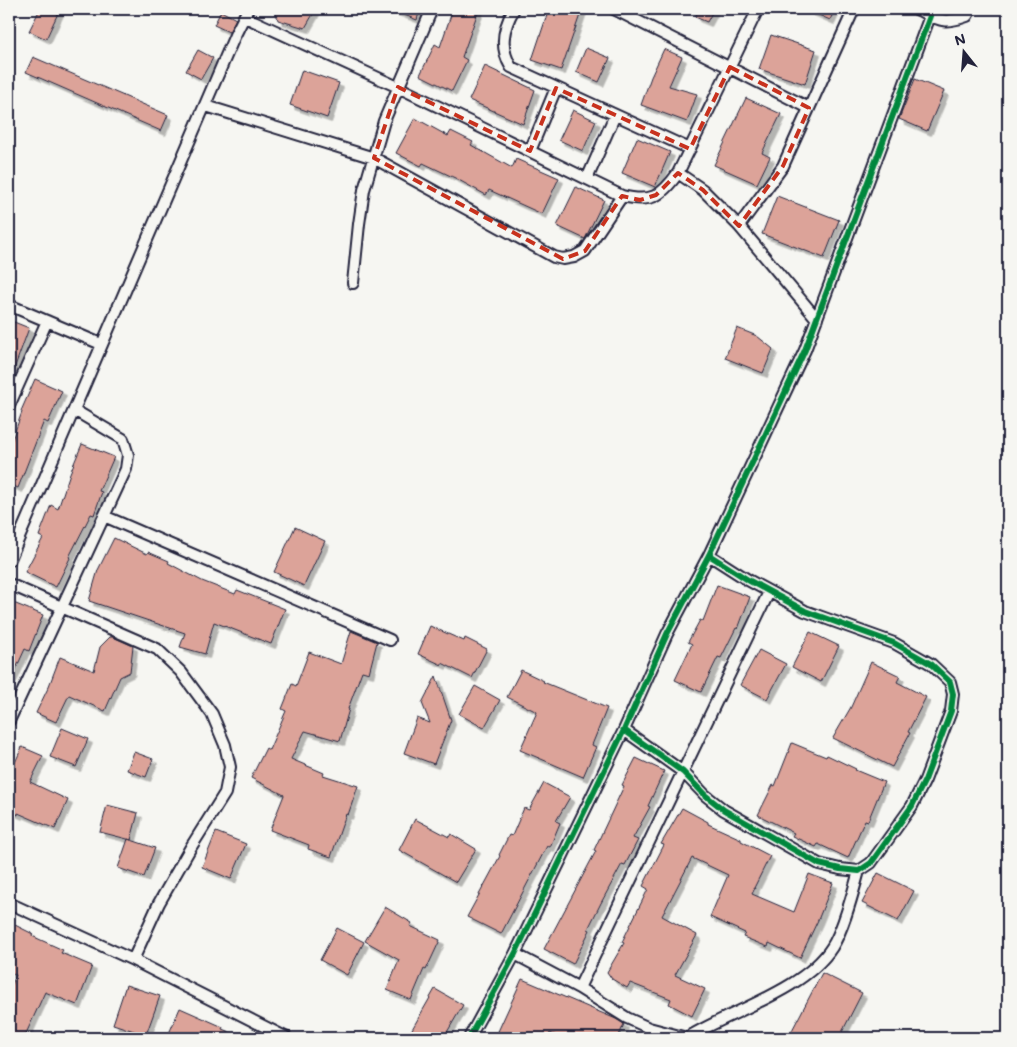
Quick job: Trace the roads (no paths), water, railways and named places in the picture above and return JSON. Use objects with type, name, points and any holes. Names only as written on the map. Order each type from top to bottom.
[{"type":"street","points":[[353,283],[364,190],[384,120],[432,9]]},
{"type":"street","points":[[514,9],[502,36],[506,58],[511,67],[690,149]]},
{"type":"street","points":[[614,9],[809,108]]},
{"type":"street","points":[[9,561],[246,13],[587,180],[622,196],[640,200],[656,195],[668,187],[678,173],[758,9]]},
{"type":"street","points":[[739,226],[783,166],[854,9]]},
{"type":"street","points":[[916,9],[944,22],[954,21],[967,16],[971,9]]},
{"type":"street","points":[[469,1038],[515,954],[624,730],[667,634],[709,555],[806,350],[930,16]]},
{"type":"street","points":[[530,151],[556,88]]},
{"type":"street","points":[[206,106],[374,158],[554,257],[563,259],[574,257],[585,251],[622,196]]},
{"type":"street","points":[[587,180],[615,115]]},
{"type":"street","points":[[678,173],[703,190],[739,226],[817,319]]},
{"type":"street","points":[[9,305],[102,344]]},
{"type":"street","points":[[9,406],[12,389],[47,321]]},
{"type":"street","points":[[9,721],[126,469],[128,455],[122,439],[74,410]]},
{"type":"street","points":[[104,516],[390,640]]},
{"type":"street","points":[[515,954],[578,988],[627,1018],[649,1028],[687,1038],[770,996],[811,971],[832,947],[847,910],[859,871],[871,863],[912,806],[925,780],[951,711],[953,694],[950,682],[931,664],[894,643],[805,611],[769,592],[709,555]]},
{"type":"street","points":[[9,584],[157,649],[181,672],[212,714],[225,745],[230,767],[225,793],[159,903],[133,960]]},
{"type":"street","points":[[578,988],[769,592]]},
{"type":"street","points":[[624,730],[683,772],[705,795],[724,810],[819,864],[859,871]]},
{"type":"street","points":[[9,902],[133,960],[287,1038]]}]
